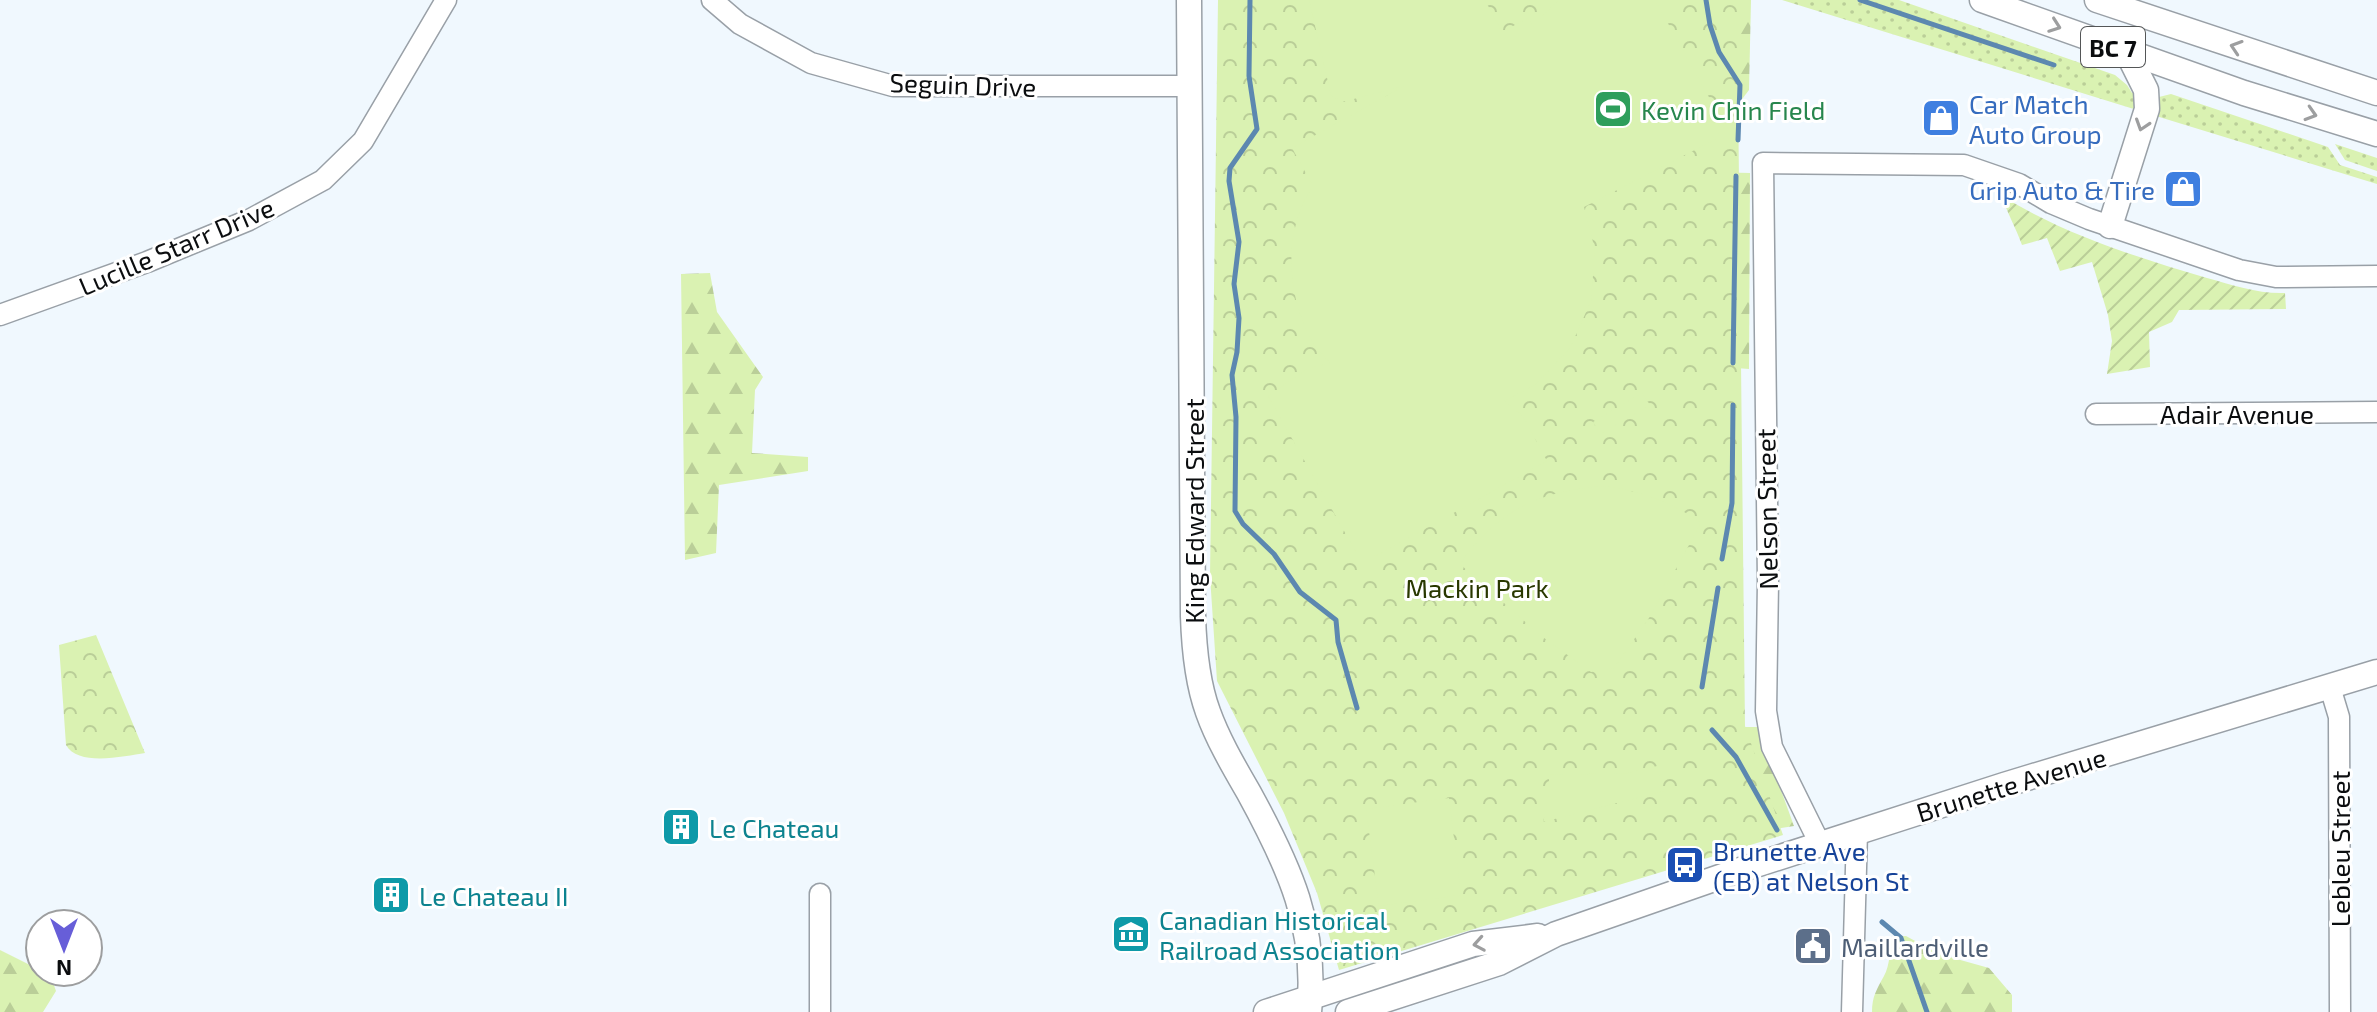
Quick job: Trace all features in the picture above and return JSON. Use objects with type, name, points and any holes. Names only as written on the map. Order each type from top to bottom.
[{"type":"main road","name":"King Edward Street","points":[[1189,0],[1193,616],[1196,660],[1207,709],[1217,735],[1293,881],[1309,944],[1310,1004]]},
{"type":"main road","name":"BC 7","points":[[1982,0],[2244,93],[2377,134]]},
{"type":"main road","name":"BC 7","points":[[2097,0],[2377,93]]},
{"type":"main road","points":[[2110,226],[2147,109],[2146,90],[2127,52]]},
{"type":"main road","name":"Brunette Avenue","points":[[1348,1012],[1499,963],[1556,934],[1820,844],[2377,672]]},
{"type":"main road","name":"Brunette Avenue","points":[[1266,1012],[1310,1004],[1473,944],[1556,934]]},
{"type":"street","name":"Lucille Starr Drive","points":[[0,315],[147,262],[249,220],[323,180],[363,141],[446,0]]},
{"type":"street","name":"Seguin Drive","points":[[712,0],[740,24],[811,63],[893,86],[1188,86]]},
{"type":"street","name":"Nelson Street","points":[[1820,844],[1772,747],[1766,711],[1768,582],[1763,163],[1964,165],[2000,176],[2071,213],[2110,226]]},
{"type":"street","points":[[2110,226],[2259,275],[2377,276]]},
{"type":"street","name":"Adair Avenue","points":[[2096,414],[2377,412]]},
{"type":"street","name":"Lebleu Street","points":[[2330,687],[2339,717],[2340,1012]]},
{"type":"street","points":[[1852,1012],[1857,832]]},
{"type":"street","points":[[820,894],[820,1012]]},
{"type":"green space","name":"Mackin Park","points":[[1218,0],[1737,0],[1745,726],[1783,835],[1339,970],[1317,893],[1284,813],[1217,681],[1210,576]]},
{"type":"green space","points":[[1309,0],[1485,0],[1502,32],[1528,18],[1534,28],[1559,0],[1655,0],[1710,99],[1706,102],[1720,128],[1718,138],[1584,207],[1595,250],[1591,301],[1570,348],[1535,385],[1504,401],[1523,416],[1547,461],[1376,556],[1356,552],[1268,396],[1307,369],[1330,363],[1313,342],[1303,321],[1293,282],[1291,262],[1297,222],[1313,186],[1292,148],[1404,86],[1342,102],[1331,95]]},
{"type":"green space","points":[[1688,0],[1751,0],[1749,90],[1730,115]]},
{"type":"green space","points":[[1782,0],[1899,0],[2115,75],[2132,93],[2137,92],[2137,110]]},
{"type":"green space","points":[[2171,94],[2328,147],[2340,165],[2377,177],[2377,184],[2156,116],[2159,97]]},
{"type":"green space","points":[[2335,144],[2377,158],[2377,171],[2345,160]]},
{"type":"green space","points":[[1711,172],[1750,173],[1749,369],[1723,367]]},
{"type":"green space","points":[[2002,196],[2076,234],[2128,253],[2236,286],[2285,293],[2286,309],[2179,310],[2172,322],[2149,332],[2150,367],[2107,374],[2112,341],[2108,315],[2092,262],[2060,271],[2047,238],[2022,245]]},
{"type":"green space","points":[[710,273],[717,312],[763,377],[755,390],[752,453],[808,457],[808,471],[719,485],[716,553],[685,560],[681,274]]},
{"type":"green space","points":[[1642,393],[1650,405],[1600,434],[1593,422]]},
{"type":"green space","points":[[1605,486],[1655,498],[1701,523],[1649,618],[1614,668],[1591,672],[1540,635],[1460,564],[1489,530],[1523,506],[1561,492]]},
{"type":"green space","points":[[96,635],[145,753],[91,758],[72,752],[66,745],[59,645]]},
{"type":"green space","points":[[1695,727],[1758,727],[1794,826],[1736,835]]},
{"type":"green space","points":[[1657,766],[1664,791],[1543,822],[1549,795],[1549,775],[1628,773]]},
{"type":"green space","points":[[1449,798],[1461,895],[1379,906],[1366,809]]},
{"type":"green space","points":[[1906,936],[1939,954],[1989,968],[2012,995],[2012,1012],[1872,1012],[1874,997],[1888,967],[1892,937]]},
{"type":"green space","points":[[0,950],[24,962],[24,988],[55,988],[56,991],[43,1012],[0,1012]]},
{"type":"waterway","points":[[1250,0],[1249,76],[1257,129],[1230,168],[1229,181],[1239,242],[1234,284],[1239,318],[1232,375],[1236,417],[1235,511],[1243,524],[1274,554],[1300,592],[1336,620],[1338,642],[1357,708]]},
{"type":"waterway","points":[[1706,0],[1719,52],[1740,85],[1738,140]]},
{"type":"waterway","points":[[1860,0],[2054,65]]},
{"type":"waterway","points":[[1733,363],[1736,176]]},
{"type":"waterway","points":[[1722,559],[1732,503],[1733,405]]},
{"type":"waterway","points":[[1702,687],[1718,588]]},
{"type":"waterway","points":[[1712,730],[1736,757],[1777,830]]},
{"type":"waterway","points":[[1882,922],[1901,938],[1927,1012]]},
{"type":"place","name":"Kevin Chin Field","points":[[1613,109]]},
{"type":"place","name":"Car Match Auto Group","points":[[1941,118]]},
{"type":"place","name":"Grip Auto & Tire","points":[[2183,189]]},
{"type":"place","name":"Le Chateau","points":[[681,827]]},
{"type":"place","name":"Brunette Ave (EB) at Nelson St","points":[[1685,865]]},
{"type":"place","name":"Le Chateau II","points":[[391,895]]},
{"type":"place","name":"Canadian Historical Railroad Association","points":[[1131,934]]},
{"type":"place","name":"Maillardville","points":[[1813,946]]}]
